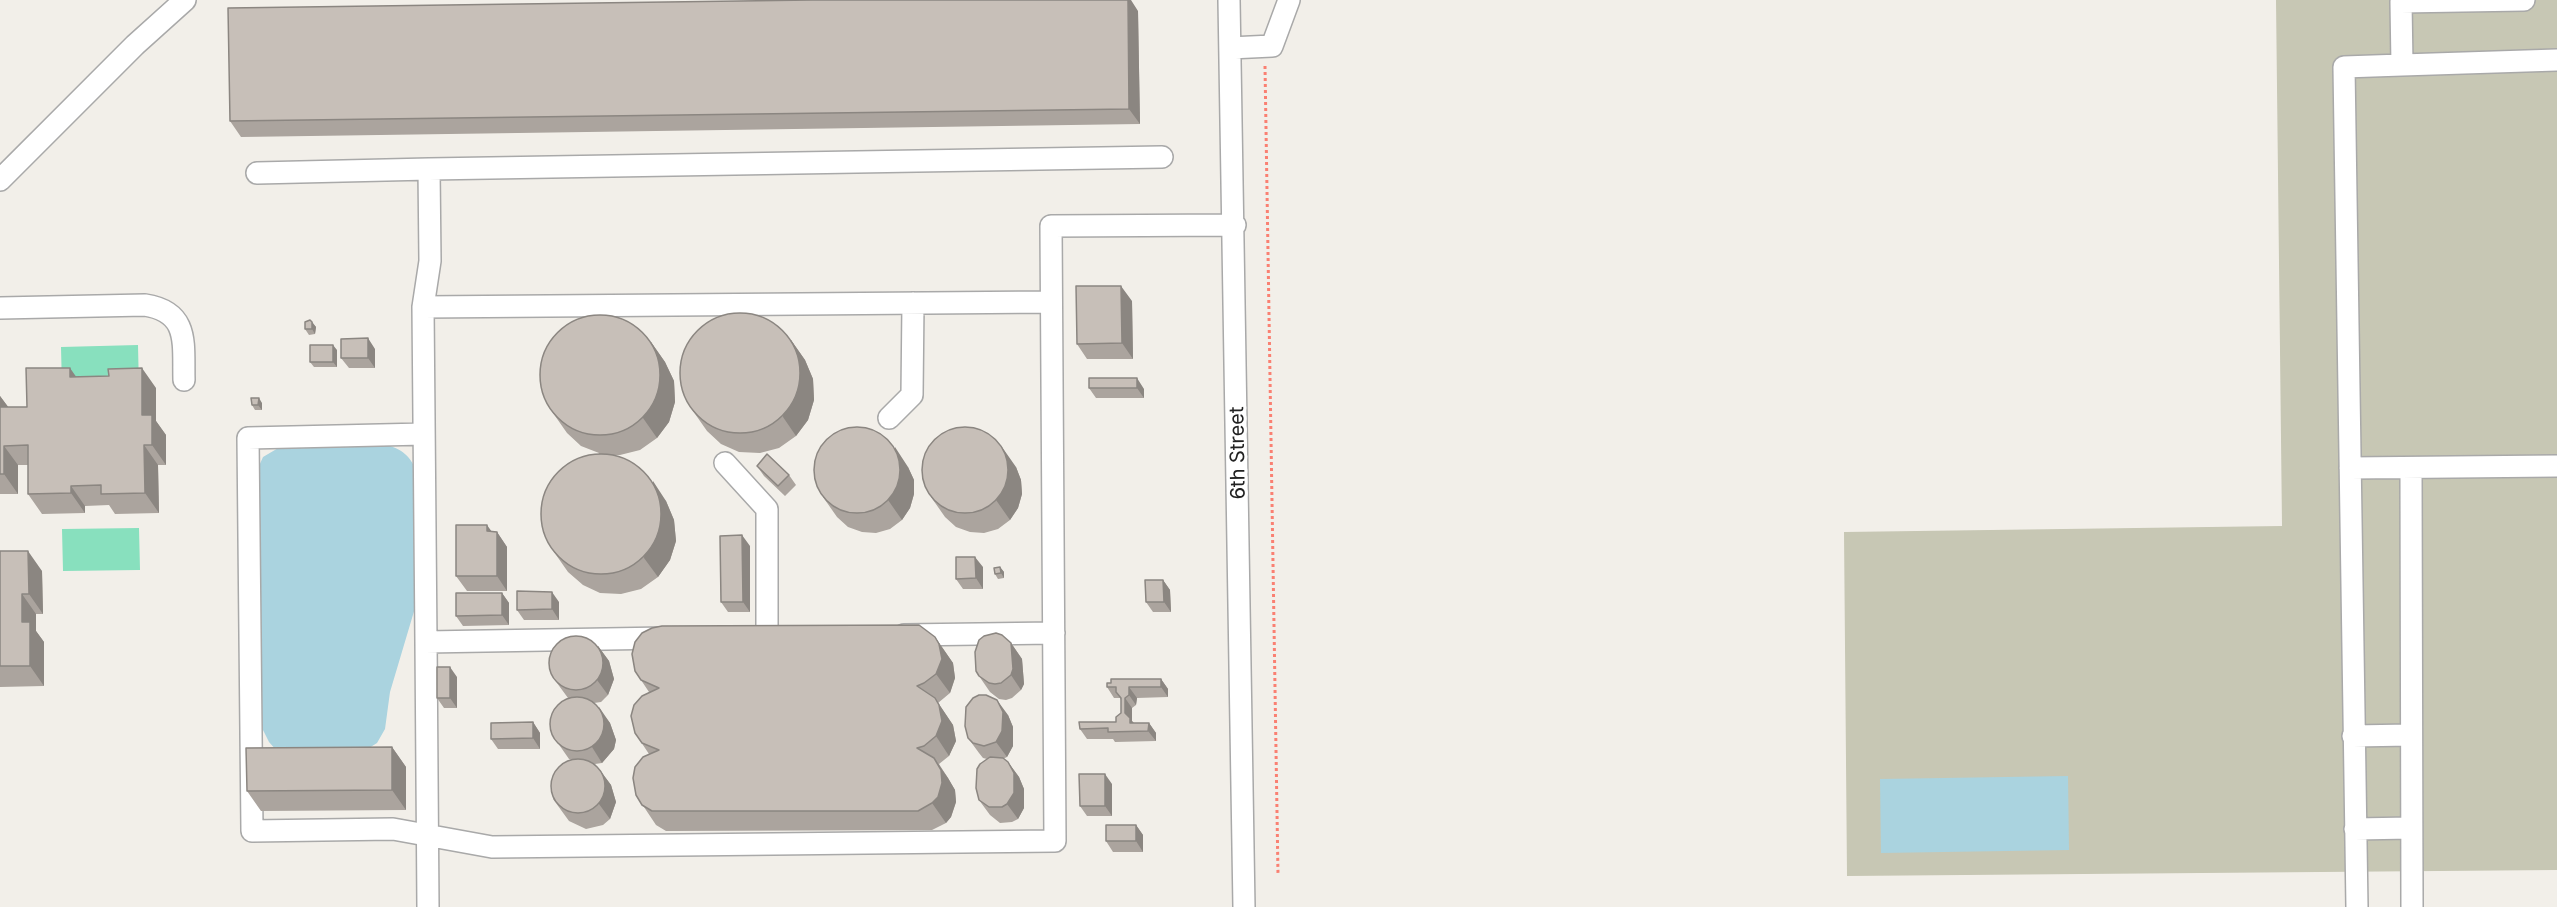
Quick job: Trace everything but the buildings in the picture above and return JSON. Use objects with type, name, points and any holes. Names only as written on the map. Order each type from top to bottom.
[{"type":"street","points":[[0,180],[135,45],[185,0]]},
{"type":"street","name":"6th Street","points":[[1229,0],[1235,225],[1244,907]]},
{"type":"street","points":[[1230,48],[1272,46],[1288,0]]},
{"type":"street","points":[[2402,65],[2401,2],[2524,0]]},
{"type":"street","points":[[2357,907],[2344,66],[2557,60]]},
{"type":"street","points":[[257,173],[1162,157]]},
{"type":"street","points":[[428,907],[423,307],[430,261],[429,169]]},
{"type":"street","points":[[424,434],[248,438],[252,831],[393,829],[492,847],[1055,841],[1051,226],[1235,225]]},
{"type":"street","points":[[423,307],[1051,302]]},
{"type":"street","points":[[889,418],[912,395],[913,303]]},
{"type":"street","points":[[0,308],[145,305],[163,308],[176,320],[183,334],[184,380]]},
{"type":"street","points":[[725,463],[767,509],[767,637]]},
{"type":"street","points":[[2350,468],[2557,465]]},
{"type":"street","points":[[2411,468],[2412,907]]},
{"type":"street","points":[[886,635],[1054,633]]},
{"type":"street","points":[[744,637],[791,636]]},
{"type":"street","points":[[426,642],[685,638]]},
{"type":"street","points":[[2353,736],[2410,735]]},
{"type":"street","points":[[2355,829],[2411,828]]},
{"type":"path","points":[[1265,64],[1278,874]]},
{"type":"shaded area","points":[[2276,0],[2557,0],[2557,870],[1847,876],[1844,532],[2282,526]]},
{"type":"green space","points":[[138,345],[139,389],[62,388],[61,347]]},
{"type":"green space","points":[[139,528],[140,570],[63,571],[62,529]]},
{"type":"water","points":[[379,444],[401,451],[415,468],[415,608],[390,692],[385,729],[377,743],[369,748],[277,751],[269,742],[260,724],[259,466],[263,457],[280,447]]},
{"type":"water","points":[[2068,776],[2069,850],[1881,853],[1880,779]]}]
